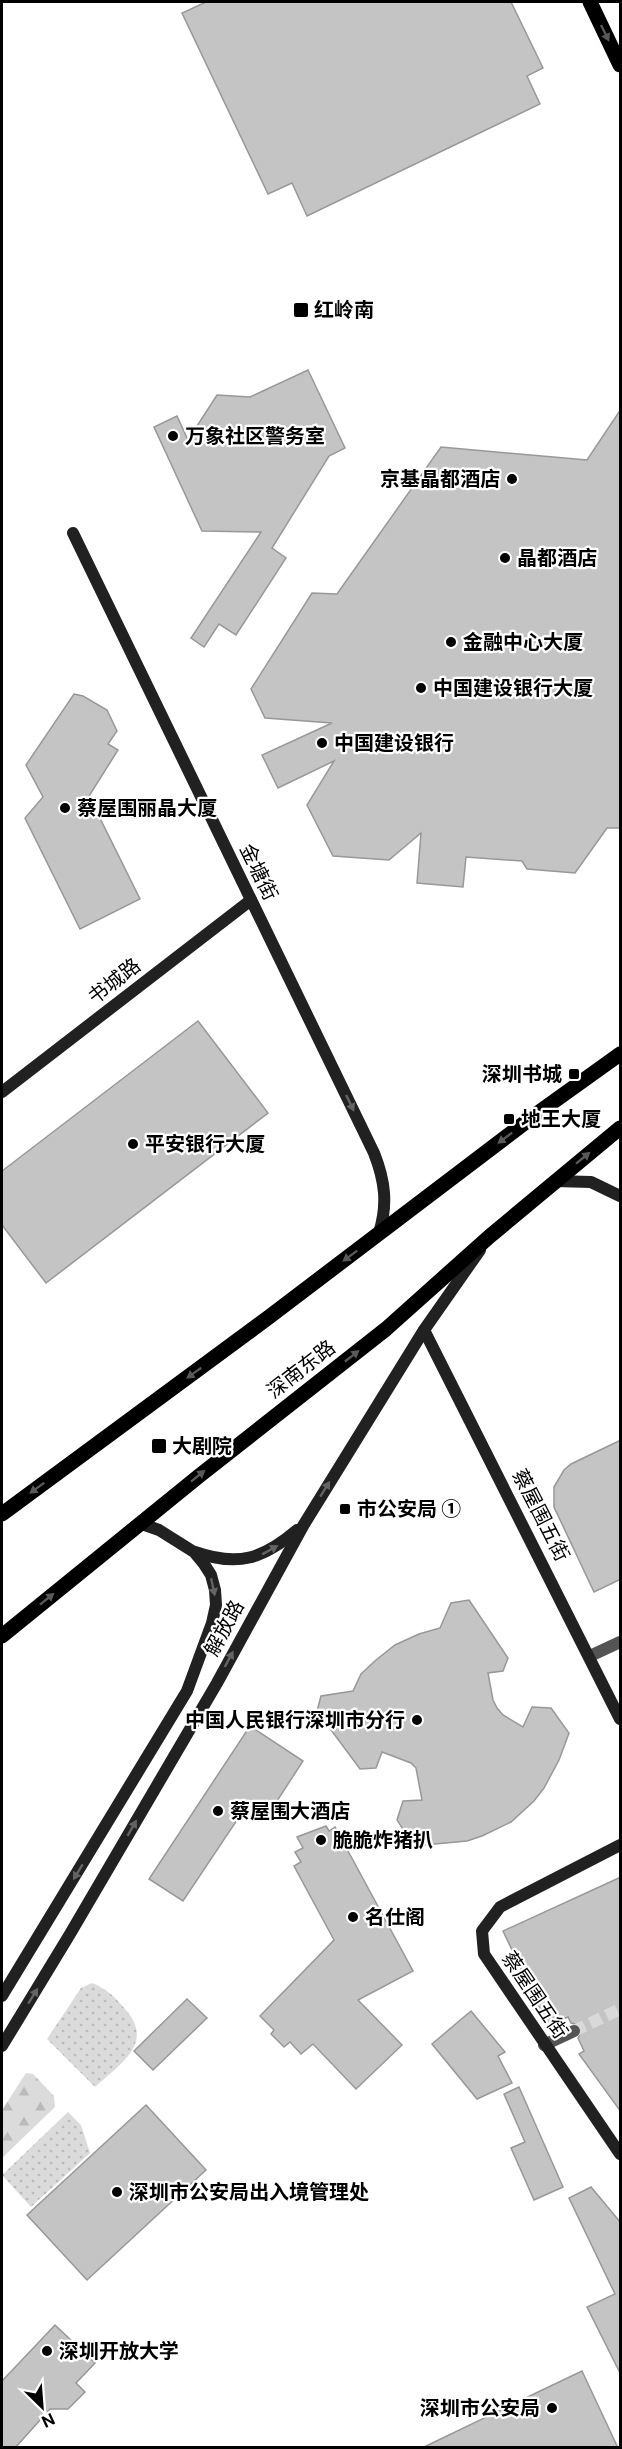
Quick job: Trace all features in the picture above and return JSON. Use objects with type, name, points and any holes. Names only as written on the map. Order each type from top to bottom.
[{"type":"main road","points":[[590,2],[621,65]]},
{"type":"main road","points":[[2,1514],[535,1115],[621,1054]]},
{"type":"main road","name":"深南东路","points":[[2,1636],[199,1476],[386,1329],[490,1236],[621,1128]]},
{"type":"street","name":"金塘街","points":[[73,533],[380,1168],[386,1201],[380,1233]]},
{"type":"street","name":"书城路","points":[[2,1092],[251,900]]},
{"type":"street","points":[[555,1181],[591,1182],[621,1196]]},
{"type":"street","name":"解放路","points":[[2,2046],[217,1683],[303,1526],[424,1330],[490,1236]]},
{"type":"street","name":"蔡屋围五街","points":[[424,1330],[621,1719]]},
{"type":"street","name":"解放路","points":[[2,1996],[187,1690],[212,1623],[216,1605],[211,1575],[194,1551],[159,1530],[142,1524]]},
{"type":"street","points":[[194,1551],[219,1559],[246,1559],[264,1554],[303,1526]]},
{"type":"street","points":[[590,1656],[621,1642]]},
{"type":"street","name":"蔡屋围五街","points":[[621,1845],[500,1907],[482,1931],[484,1954],[544,2045],[621,2154]]},
{"type":"street","points":[[544,2045],[574,2031]]},
{"type":"green space","points":[[92,1983],[114,1997],[134,2021],[137,2032],[131,2052],[95,2087],[47,2039],[81,1988]]},
{"type":"green space","points":[[26,2073],[33,2074],[54,2096],[55,2107],[2,2158],[2,2110]]},
{"type":"green space","points":[[68,2112],[81,2125],[90,2153],[31,2207],[2,2175]]},
{"type":"building","points":[[206,2],[511,2],[543,68],[527,76],[540,104],[307,216],[292,183],[268,194],[182,13]]},
{"type":"building","points":[[308,370],[345,448],[329,456],[272,548],[286,558],[236,635],[219,624],[204,647],[191,638],[261,532],[202,531],[154,427],[177,416],[188,440],[217,395],[250,397]]},
{"type":"building","name":"金融中心大厦","points":[[621,409],[621,828],[607,828],[575,873],[527,869],[522,861],[466,857],[463,887],[417,883],[421,833],[389,860],[333,856],[307,805],[334,761],[278,788],[262,755],[332,723],[265,718],[251,689],[312,593],[337,594],[441,447],[587,460]]},
{"type":"building","name":"蔡屋围丽晶大厦","points":[[74,694],[83,696],[107,710],[117,731],[108,744],[118,750],[89,796],[140,899],[80,929],[25,818],[43,797],[26,765]]},
{"type":"building","name":"平安银行大厦","points":[[198,1021],[268,1113],[46,1283],[2,1225],[2,1171]]},
{"type":"building","points":[[621,1440],[621,1579],[594,1592],[554,1507],[554,1487],[564,1470],[571,1464]]},
{"type":"building","name":"中国人民银行深圳市分行","points":[[469,1600],[508,1658],[503,1671],[488,1673],[493,1700],[497,1708],[503,1715],[523,1727],[532,1707],[551,1708],[569,1733],[559,1760],[544,1788],[534,1801],[511,1822],[467,1841],[414,1846],[397,1820],[403,1801],[422,1800],[416,1768],[411,1763],[382,1752],[376,1768],[360,1769],[317,1711],[321,1696],[353,1691],[361,1674],[395,1645],[419,1634],[440,1628],[451,1603]]},
{"type":"building","name":"蔡屋围大酒店","points":[[250,1726],[303,1761],[266,1818],[247,1805],[183,1901],[149,1879]]},
{"type":"building","name":"名仕阁","points":[[326,1826],[329,1831],[335,1827],[413,1971],[358,2000],[402,2045],[356,2089],[313,2044],[301,2054],[290,2042],[284,2047],[271,2034],[274,2030],[260,2016],[334,1940],[294,1866],[301,1862],[295,1852],[303,1848],[297,1837]]},
{"type":"building","points":[[621,1877],[621,2112],[579,2054],[584,2051],[578,2038],[582,2031],[579,2025],[571,2023],[568,2017],[548,2026],[503,1931]]},
{"type":"building","points":[[187,1999],[207,2018],[153,2070],[134,2051]]},
{"type":"building","points":[[471,2011],[505,2052],[498,2056],[512,2083],[477,2099],[432,2044]]},
{"type":"building","points":[[519,2087],[563,2187],[534,2200],[511,2148],[525,2142],[504,2094]]},
{"type":"building","name":"深圳市公安局出入境管理处","points":[[146,2105],[206,2170],[87,2280],[27,2215]]},
{"type":"building","points":[[591,2187],[621,2223],[621,2375],[587,2307],[615,2294],[569,2198]]},
{"type":"building","points":[[55,2325],[95,2363],[76,2383],[85,2392],[68,2409],[50,2409],[15,2448],[2,2448],[2,2381]]},
{"type":"building","name":"深圳市公安局","points":[[582,2371],[618,2448],[422,2448],[538,2392]]},
{"type":"tunnel","points":[[574,2031],[620,2009]]},
{"type":"place","name":"红岭南","points":[[301,310]]},
{"type":"place","name":"万象社区警务室","points":[[173,436]]},
{"type":"place","name":"京基晶都酒店","points":[[512,479]]},
{"type":"place","name":"晶都酒店","points":[[505,558]]},
{"type":"place","name":"金融中心大厦","points":[[451,642]]},
{"type":"place","name":"中国建设银行大厦","points":[[421,688]]},
{"type":"place","name":"中国建设银行","points":[[322,743]]},
{"type":"place","name":"蔡屋围丽晶大厦","points":[[65,808]]},
{"type":"place","name":"深圳书城","points":[[574,1074]]},
{"type":"place","name":"地王大厦","points":[[509,1119]]},
{"type":"place","name":"平安银行大厦","points":[[133,1144]]},
{"type":"place","name":"大剧院","points":[[159,1446]]},
{"type":"place","name":"市公安局 ①","points":[[345,1509]]},
{"type":"place","name":"中国人民银行深圳市分行","points":[[417,1720]]},
{"type":"place","name":"蔡屋围大酒店","points":[[218,1811]]},
{"type":"place","name":"脆脆炸猪扒","points":[[321,1840]]},
{"type":"place","name":"名仕阁","points":[[353,1917]]},
{"type":"place","name":"深圳市公安局出入境管理处","points":[[117,2192]]},
{"type":"place","name":"深圳开放大学","points":[[47,2351]]},
{"type":"place","name":"深圳市公安局","points":[[552,2408]]}]
